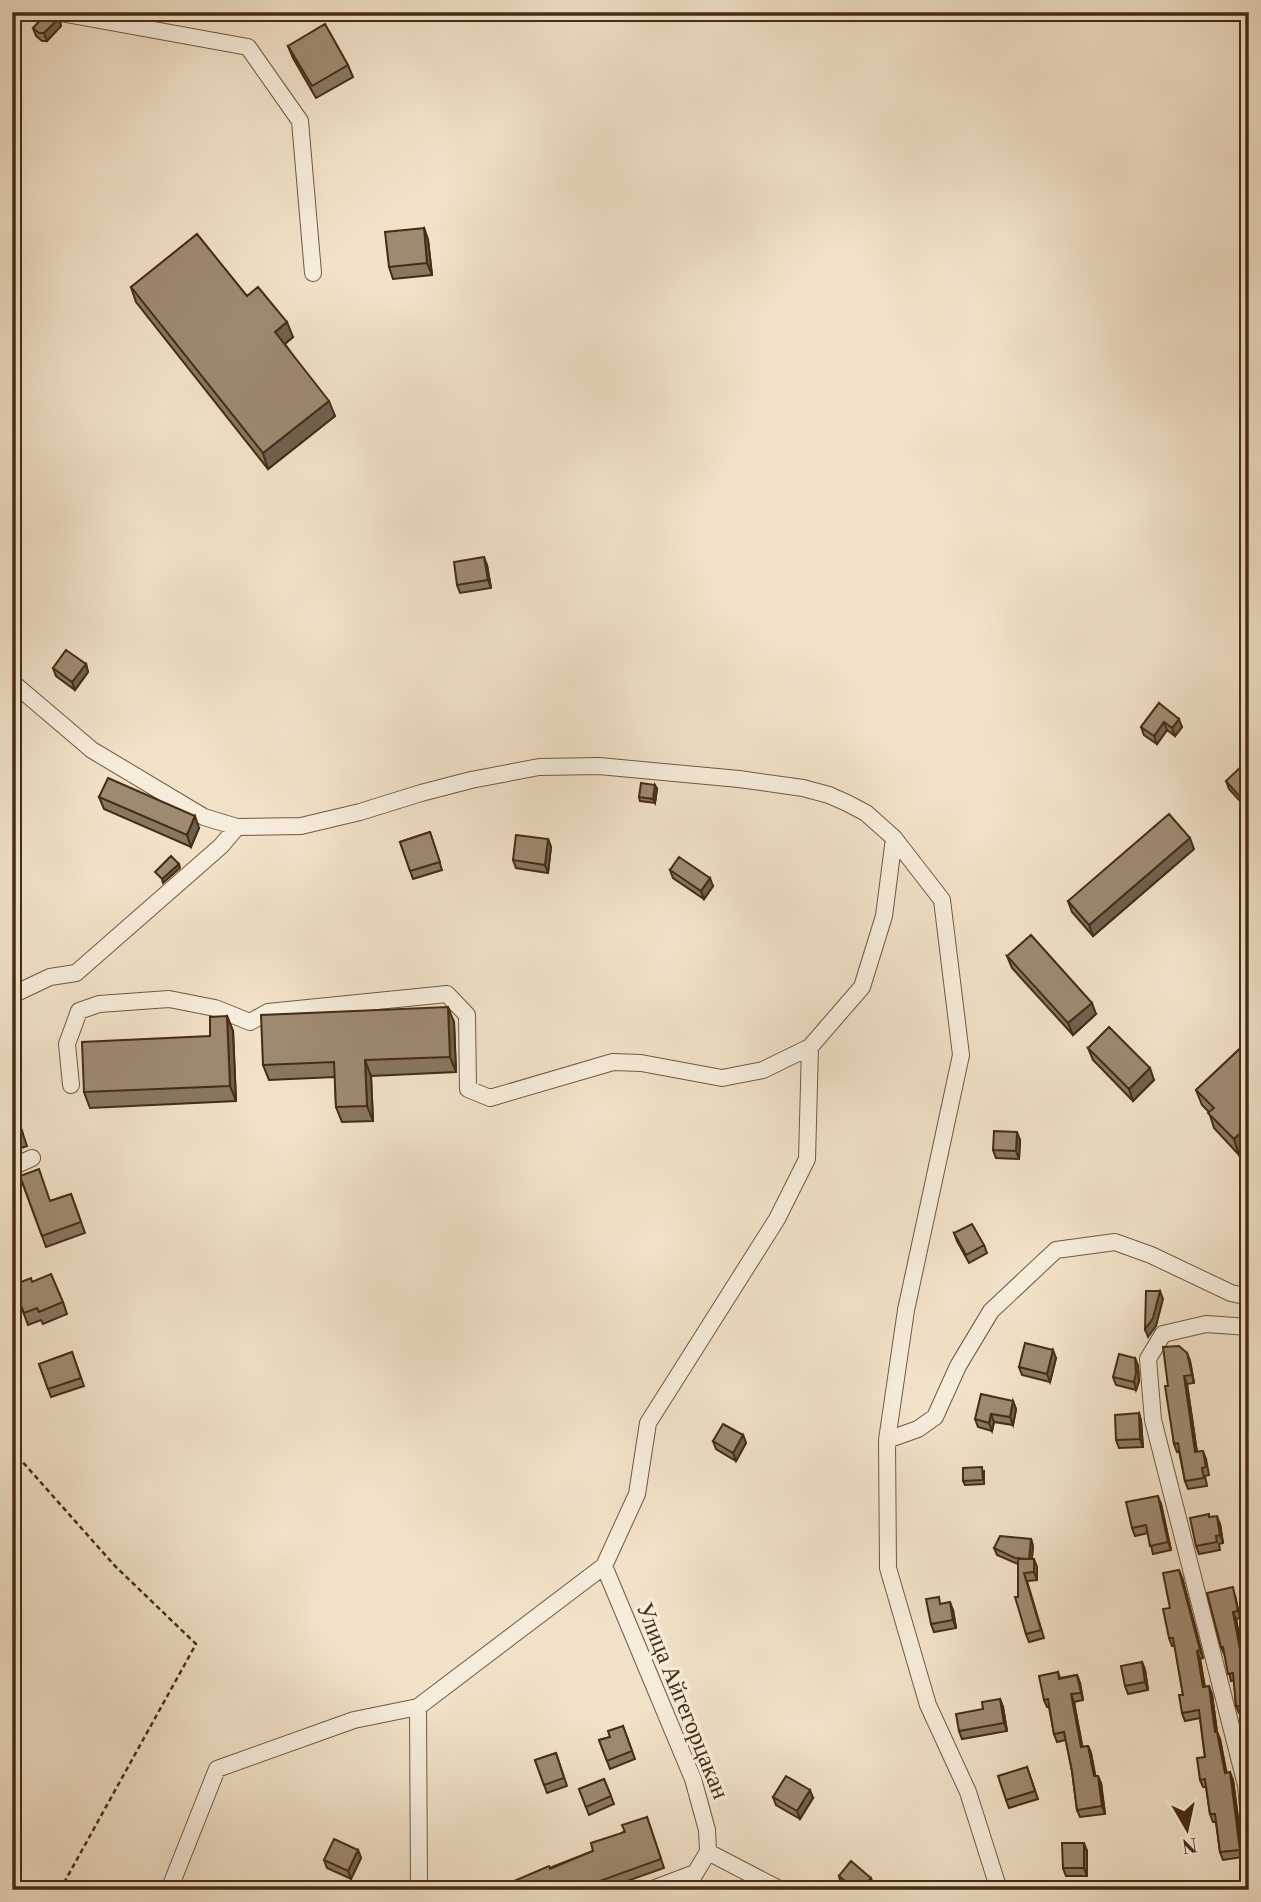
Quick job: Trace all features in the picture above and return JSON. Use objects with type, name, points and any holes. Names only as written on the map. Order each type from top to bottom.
[{"type":"street","points":[[55,12],[248,47],[300,121],[313,274]]},
{"type":"street","points":[[12,682],[92,750],[204,817],[237,827],[300,826],[471,780],[539,767],[599,766],[803,788],[848,803],[866,813],[894,838],[942,900],[961,1055],[906,1310],[887,1440],[888,1568],[928,1705],[968,1791],[999,1890]]},
{"type":"street","points":[[12,995],[50,977],[76,973],[221,846],[237,827]]},
{"type":"street","points":[[71,1085],[68,1044],[79,1011],[99,1004],[169,999],[215,1009],[250,1022],[268,1012],[447,994],[467,1015],[468,1089],[490,1098],[613,1062],[641,1063],[722,1078],[763,1070],[810,1047],[862,988],[884,916],[894,838]]},
{"type":"street","points":[[169,1890],[217,1769],[354,1720],[418,1707],[604,1566],[637,1494],[648,1423],[777,1219],[807,1159],[810,1047]]},
{"type":"street","points":[[12,1167],[32,1158]]},
{"type":"street","points":[[887,1440],[918,1429],[935,1417],[958,1366],[991,1311],[1056,1250],[1115,1242],[1151,1255],[1231,1293],[1249,1297]]},
{"type":"street","points":[[1249,1327],[1206,1324],[1163,1334],[1148,1359],[1153,1420],[1242,1773],[1249,1818]]},
{"type":"street","name":"Улица Айгегорцакан","points":[[604,1566],[693,1779],[708,1830],[708,1852]]},
{"type":"street","points":[[418,1707],[419,1890]]},
{"type":"street","points":[[685,1890],[708,1852],[781,1890]]},
{"type":"street","points":[[650,1890],[695,1873]]},
{"type":"path","points":[[12,1450],[115,1566],[196,1644],[60,1890]]},
{"type":"building","points":[[47,13],[59,18],[44,33],[39,33],[33,28]]},
{"type":"building","points":[[325,24],[348,65],[312,86],[288,46]]},
{"type":"building","points":[[424,228],[427,263],[389,267],[385,232]]},
{"type":"building","points":[[197,234],[247,296],[258,287],[287,322],[275,332],[329,401],[263,453],[131,287]]},
{"type":"building","points":[[484,557],[488,580],[457,585],[454,562]]},
{"type":"building","points":[[66,650],[86,664],[72,682],[53,668]]},
{"type":"building","points":[[1159,703],[1179,719],[1172,728],[1164,722],[1154,736],[1141,727]]},
{"type":"building","points":[[1245,763],[1249,767],[1249,807],[1226,781]]},
{"type":"building","points":[[108,778],[195,816],[187,835],[99,797]]},
{"type":"building","points":[[641,783],[655,785],[653,799],[639,797]]},
{"type":"building","points":[[1169,814],[1190,838],[1089,925],[1068,901]]},
{"type":"building","points":[[430,832],[440,862],[410,871],[400,842]]},
{"type":"building","points":[[516,835],[548,839],[545,865],[513,860]]},
{"type":"building","points":[[171,856],[179,864],[162,879],[155,872]]},
{"type":"building","points":[[679,857],[710,878],[701,891],[670,870]]},
{"type":"building","points":[[1031,935],[1092,1003],[1068,1023],[1007,956]]},
{"type":"building","points":[[448,1007],[450,1057],[365,1060],[367,1106],[336,1107],[334,1062],[263,1065],[261,1015]]},
{"type":"building","points":[[227,1016],[230,1086],[84,1092],[82,1042],[210,1036],[210,1017]]},
{"type":"building","points":[[1109,1027],[1150,1068],[1129,1089],[1088,1048]]},
{"type":"building","points":[[1249,1040],[1249,1125],[1234,1139],[1208,1113],[1214,1108],[1196,1090]]},
{"type":"building","points":[[12,1102],[23,1134],[12,1138]]},
{"type":"building","points":[[994,1131],[1017,1132],[1016,1151],[993,1150]]},
{"type":"building","points":[[39,1169],[50,1201],[71,1194],[81,1222],[42,1236],[20,1176]]},
{"type":"building","points":[[972,1224],[984,1245],[966,1255],[954,1233]]},
{"type":"building","points":[[51,1274],[63,1302],[39,1312],[37,1308],[24,1313],[13,1285],[31,1278],[32,1282]]},
{"type":"building","points":[[1146,1291],[1160,1291],[1153,1318],[1145,1329]]},
{"type":"building","points":[[1025,1343],[1053,1350],[1047,1374],[1019,1367]]},
{"type":"building","points":[[1179,1346],[1187,1353],[1192,1375],[1184,1376],[1195,1452],[1203,1451],[1206,1467],[1202,1468],[1204,1478],[1185,1481],[1178,1443],[1174,1444],[1165,1386],[1168,1386],[1163,1347]]},
{"type":"building","points":[[72,1352],[81,1378],[48,1389],[39,1364]]},
{"type":"building","points":[[1119,1354],[1135,1358],[1134,1382],[1113,1377]]},
{"type":"building","points":[[981,1394],[1013,1401],[1010,1417],[991,1414],[989,1423],[975,1419]]},
{"type":"building","points":[[1249,1403],[1249,1433],[1245,1434],[1240,1404]]},
{"type":"building","points":[[1139,1413],[1140,1439],[1116,1440],[1115,1415]]},
{"type":"building","points":[[723,1424],[743,1435],[733,1453],[713,1441]]},
{"type":"building","points":[[982,1467],[983,1480],[963,1481],[963,1468]]},
{"type":"building","points":[[1158,1496],[1168,1542],[1150,1546],[1146,1525],[1132,1528],[1126,1502]]},
{"type":"building","points":[[1209,1514],[1209,1517],[1217,1516],[1220,1535],[1216,1536],[1217,1542],[1196,1546],[1190,1518]]},
{"type":"building","points":[[1000,1536],[1031,1539],[1029,1559],[1015,1558],[994,1548]]},
{"type":"building","points":[[1018,1559],[1034,1559],[1034,1572],[1024,1573],[1041,1630],[1026,1634],[1015,1597],[1018,1597]]},
{"type":"building","points":[[1179,1570],[1200,1650],[1197,1651],[1203,1687],[1209,1686],[1215,1732],[1225,1773],[1230,1772],[1240,1850],[1220,1852],[1215,1814],[1210,1814],[1205,1779],[1200,1780],[1197,1758],[1205,1757],[1199,1710],[1182,1713],[1179,1695],[1183,1695],[1173,1638],[1169,1638],[1163,1609],[1170,1608],[1163,1573]]},
{"type":"building","points":[[1233,1587],[1238,1611],[1233,1612],[1241,1655],[1245,1655],[1249,1676],[1249,1706],[1236,1706],[1233,1673],[1228,1674],[1207,1593]]},
{"type":"building","points":[[939,1597],[940,1604],[950,1602],[953,1620],[931,1624],[926,1599]]},
{"type":"building","points":[[1142,1662],[1145,1682],[1125,1686],[1121,1666]]},
{"type":"building","points":[[1058,1672],[1059,1679],[1077,1675],[1081,1693],[1071,1694],[1081,1747],[1088,1746],[1094,1776],[1098,1776],[1102,1806],[1077,1810],[1064,1732],[1054,1734],[1048,1699],[1044,1700],[1039,1676]]},
{"type":"building","points":[[1000,1699],[1004,1723],[959,1731],[956,1714],[983,1709],[982,1702]]},
{"type":"building","points":[[623,1726],[632,1751],[607,1761],[599,1740],[610,1737],[608,1731]]},
{"type":"building","points":[[556,1753],[564,1778],[544,1785],[535,1760]]},
{"type":"building","points":[[1027,1767],[1035,1791],[1006,1800],[998,1776]]},
{"type":"building","points":[[786,1776],[810,1790],[797,1811],[773,1797]]},
{"type":"building","points":[[604,1779],[611,1796],[586,1807],[579,1789]]},
{"type":"building","points":[[647,1817],[661,1859],[594,1883],[595,1885],[583,1890],[493,1890],[593,1851],[591,1843],[625,1832],[622,1825]]},
{"type":"building","points":[[334,1839],[358,1850],[348,1871],[324,1860]]},
{"type":"building","points":[[1062,1843],[1084,1843],[1084,1868],[1063,1868]]},
{"type":"building","points":[[851,1861],[871,1878],[861,1890],[855,1890],[839,1876]]},
{"type":"building","points":[[314,1884],[327,1890],[312,1890]]}]
